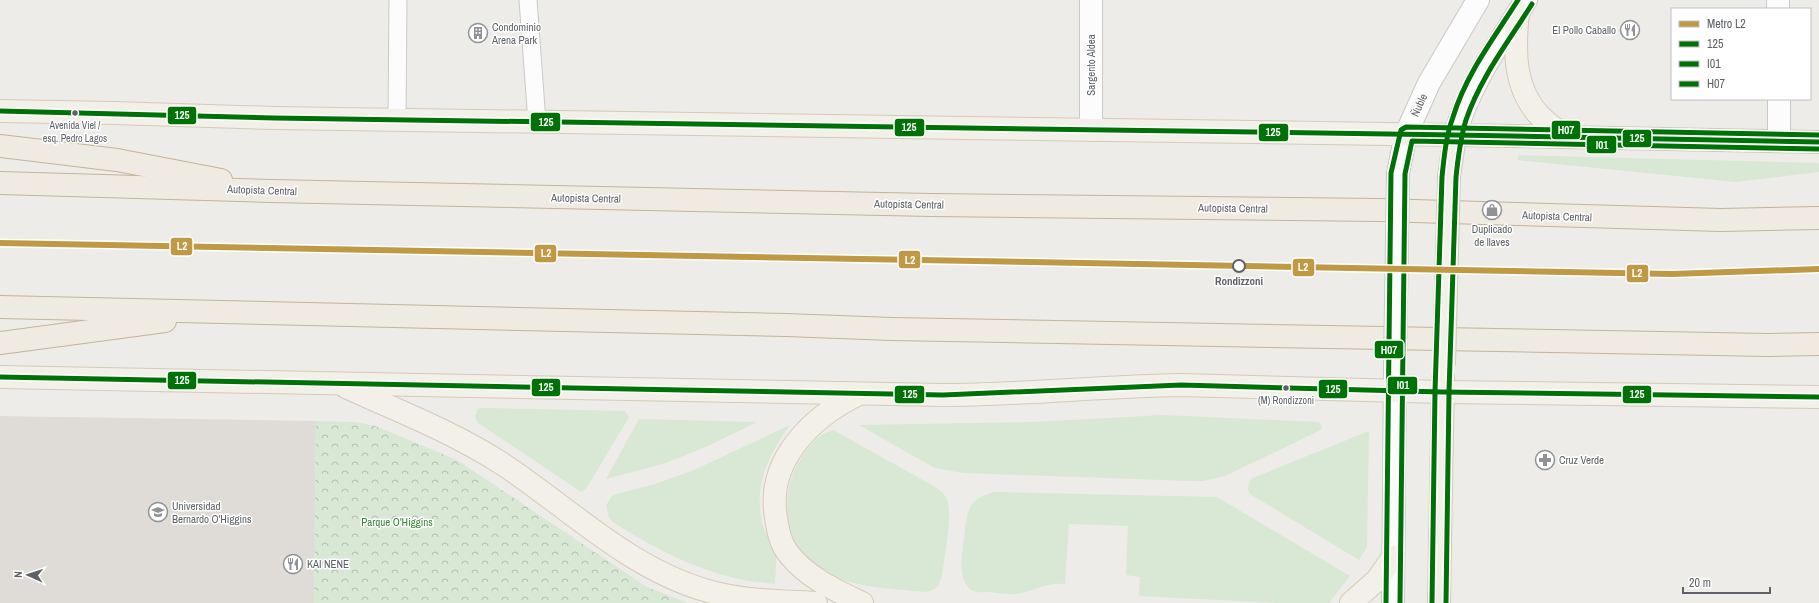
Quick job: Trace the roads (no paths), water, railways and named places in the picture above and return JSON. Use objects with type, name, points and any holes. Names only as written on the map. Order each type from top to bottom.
[{"type":"highway","points":[[0,146],[118,160],[187,172],[271,191]]},
{"type":"highway","name":"Autopista Central","points":[[0,183],[271,191],[931,205],[1379,210],[1721,220],[1819,218]]},
{"type":"highway","points":[[0,308],[786,325],[892,329],[1752,345],[1819,344]]},
{"type":"highway","points":[[0,343],[139,325],[220,312]]},
{"type":"main road","name":"Sargento Aldea","points":[[1091,0],[1091,130]]},
{"type":"main road","name":"Ñuble","points":[[1393,603],[1394,391],[1398,173],[1406,134],[1429,83],[1478,0]]},
{"type":"main road","points":[[1439,603],[1442,392],[1449,177],[1455,135],[1462,111],[1471,90],[1522,6]]},
{"type":"main road","points":[[1522,6],[1516,38],[1516,60],[1524,93],[1541,117],[1566,137]]},
{"type":"main road","points":[[1779,100],[1779,142]]},
{"type":"main road","points":[[0,111],[397,120],[1406,134],[1819,142]]},
{"type":"main road","points":[[0,377],[998,395],[1139,386],[1181,385],[1442,392],[1819,397]]},
{"type":"main road","points":[[338,383],[450,434],[477,449],[501,464],[613,543],[649,566],[678,581],[708,591],[737,598],[816,603]]},
{"type":"main road","points":[[861,393],[845,401],[815,421],[792,446],[778,478],[775,495],[775,507],[778,530],[787,552],[817,580],[862,603]]},
{"type":"main road","points":[[1351,603],[1377,580],[1393,558]]},
{"type":"lane","points":[[397,120],[398,0]]},
{"type":"lane","points":[[528,0],[537,122]]},
{"type":"metro line","name":"L2","points":[[0,243],[1672,274],[1819,269]]},
{"type":"place","name":"El Pollo Caballo","points":[[1630,30]]},
{"type":"place","name":"Condominio Arena Park","points":[[478,33]]},
{"type":"place","name":"Avenida Viel / esq. Pedro Lagos","points":[[75,113]]},
{"type":"place","name":"Duplicado de llaves","points":[[1492,210]]},
{"type":"place","name":"Rondizzoni","points":[[1239,266]]},
{"type":"place","name":"(M) Rondizzoni","points":[[1286,388]]},
{"type":"place","name":"Cruz Verde","points":[[1545,460]]},
{"type":"place","name":"Universidad Bernardo O'Higgins","points":[[158,512]]},
{"type":"place","name":"KAI NENE","points":[[293,564]]},
{"type":"park label","name":"Parque O'Higgins","points":[[397,522]]}]
